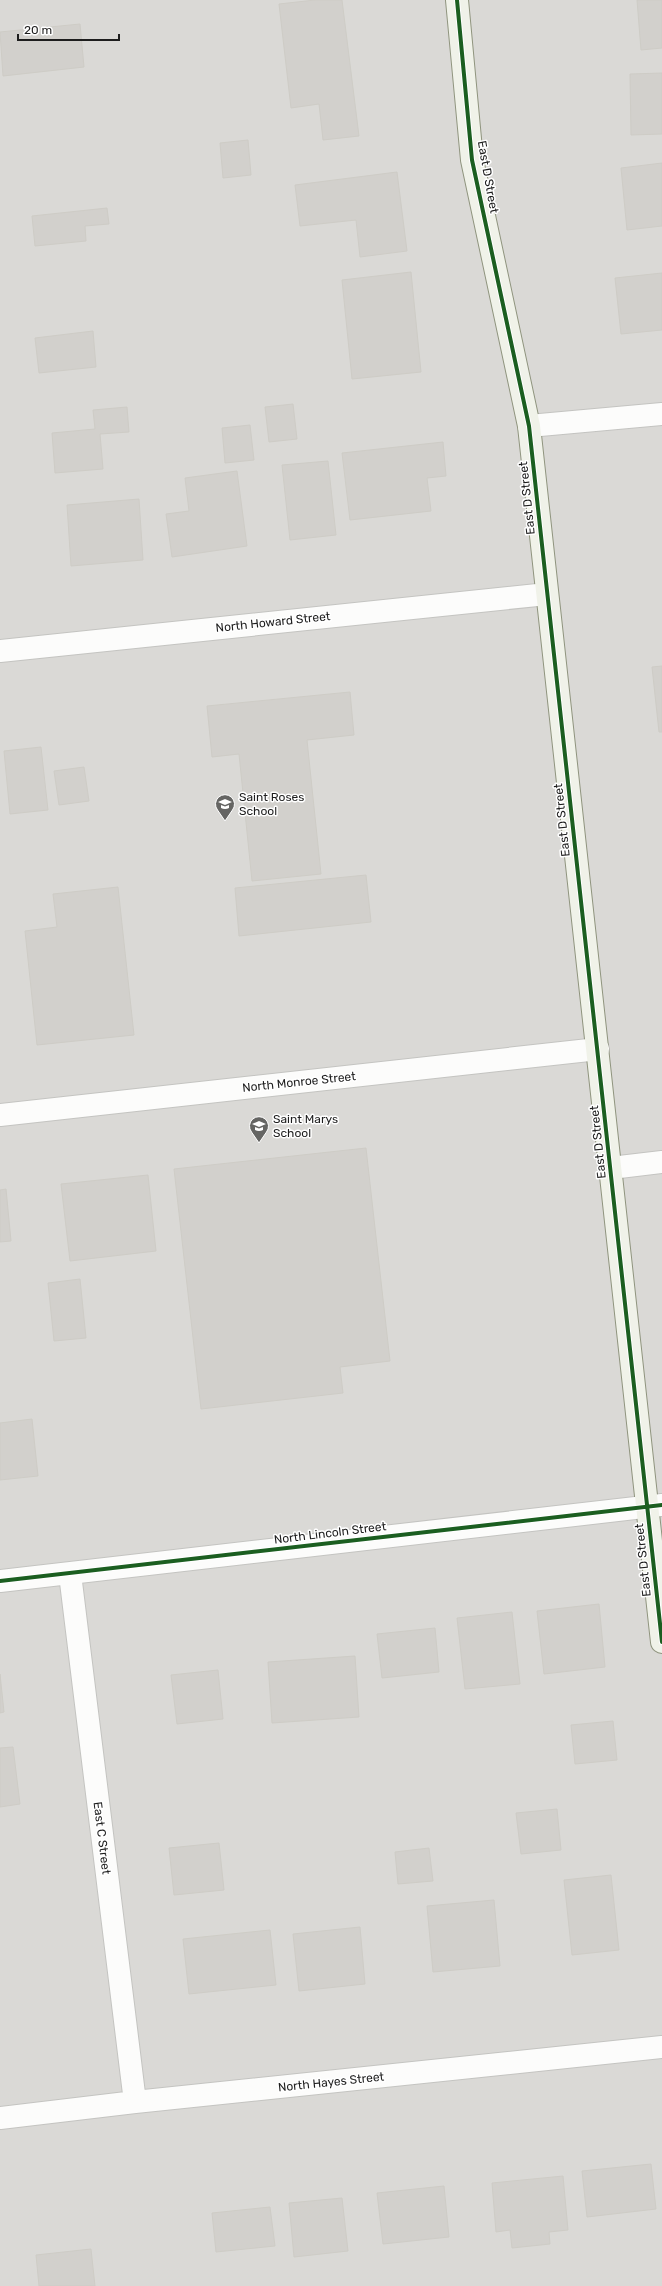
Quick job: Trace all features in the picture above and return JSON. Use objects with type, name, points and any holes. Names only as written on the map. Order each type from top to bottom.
[{"type":"street","name":"East D Street","points":[[457,0],[472,160],[529,426],[611,1168],[655,1506],[662,1642]]},
{"type":"street","points":[[529,426],[662,414]]},
{"type":"street","name":"North Howard Street","points":[[0,651],[547,594]]},
{"type":"street","name":"North Monroe Street","points":[[0,1115],[598,1049]]},
{"type":"street","points":[[611,1168],[662,1162]]},
{"type":"street","name":"North Lincoln Street","points":[[0,1581],[655,1506]]},
{"type":"street","name":"East C Street","points":[[70,1574],[135,2102]]},
{"type":"street","name":"North Hayes Street","points":[[0,2118],[135,2102],[662,2047]]},
{"type":"shaded area","points":[[0,0],[662,0],[662,2286],[0,2286]]},
{"type":"building","points":[[315,0],[342,0],[359,136],[323,140],[319,104],[291,108],[279,4]]},
{"type":"building","points":[[637,0],[662,0],[662,48],[641,50]]},
{"type":"building","points":[[80,24],[84,67],[3,76],[0,32]]},
{"type":"building","points":[[662,73],[662,134],[631,135],[630,74]]},
{"type":"building","points":[[248,140],[251,175],[223,178],[220,143]]},
{"type":"building","points":[[662,163],[662,226],[627,230],[621,168]]},
{"type":"building","points":[[397,172],[407,251],[360,257],[356,220],[300,226],[295,185]]},
{"type":"building","points":[[107,208],[109,224],[85,226],[86,241],[35,246],[32,216]]},
{"type":"building","points":[[411,272],[421,372],[352,379],[342,280]]},
{"type":"building","points":[[662,273],[662,330],[621,334],[615,278]]},
{"type":"building","points":[[93,331],[96,367],[39,373],[35,338]]},
{"type":"building","points":[[293,404],[297,439],[269,442],[265,407]]},
{"type":"building","points":[[127,407],[129,432],[100,434],[103,469],[55,473],[52,433],[95,429],[93,410]]},
{"type":"building","points":[[250,425],[254,460],[225,463],[222,428]]},
{"type":"building","points":[[443,442],[446,476],[427,478],[431,511],[350,520],[342,453]]},
{"type":"building","points":[[328,461],[336,535],[290,540],[282,465]]},
{"type":"building","points":[[237,471],[247,546],[172,557],[166,514],[189,511],[185,478]]},
{"type":"building","points":[[139,499],[143,560],[71,566],[67,505]]},
{"type":"building","points":[[662,666],[662,732],[659,732],[652,667]]},
{"type":"building","points":[[350,692],[354,735],[307,740],[321,874],[252,881],[239,754],[212,757],[207,706]]},
{"type":"building","points":[[41,747],[48,810],[10,814],[4,751]]},
{"type":"building","points":[[84,767],[89,801],[59,805],[54,771]]},
{"type":"building","points":[[366,875],[371,922],[239,936],[235,888]]},
{"type":"building","points":[[118,887],[134,1035],[37,1045],[25,931],[57,927],[53,894]]},
{"type":"building","points":[[366,1148],[390,1361],[340,1367],[343,1393],[201,1409],[174,1169]]},
{"type":"building","points":[[148,1175],[156,1251],[70,1261],[61,1184]]},
{"type":"building","points":[[6,1189],[11,1241],[0,1242],[0,1190]]},
{"type":"building","points":[[80,1279],[86,1338],[54,1341],[48,1283]]},
{"type":"building","points":[[32,1419],[38,1476],[0,1480],[0,1423]]},
{"type":"building","points":[[599,1604],[605,1667],[544,1674],[537,1611]]},
{"type":"building","points":[[512,1612],[520,1684],[465,1689],[457,1618]]},
{"type":"building","points":[[435,1628],[439,1672],[382,1678],[377,1634]]},
{"type":"building","points":[[355,1656],[359,1717],[272,1723],[268,1662]]},
{"type":"building","points":[[218,1670],[223,1719],[177,1724],[171,1675]]},
{"type":"building","points":[[0,1674],[4,1712],[0,1713]]},
{"type":"building","points":[[613,1721],[617,1760],[575,1764],[571,1725]]},
{"type":"building","points":[[13,1747],[20,1804],[0,1807],[0,1748]]},
{"type":"building","points":[[557,1809],[561,1850],[521,1854],[516,1813]]},
{"type":"building","points":[[219,1843],[224,1890],[174,1895],[169,1848]]},
{"type":"building","points":[[429,1848],[433,1881],[398,1884],[395,1852]]},
{"type":"building","points":[[611,1875],[619,1950],[572,1955],[564,1880]]},
{"type":"building","points":[[494,1900],[500,1966],[433,1972],[427,1906]]},
{"type":"building","points":[[360,1927],[365,1984],[299,1991],[293,1934]]},
{"type":"building","points":[[270,1930],[276,1985],[189,1994],[183,1939]]},
{"type":"building","points":[[651,2164],[656,2209],[587,2217],[582,2171]]},
{"type":"building","points":[[563,2176],[568,2230],[549,2232],[550,2244],[512,2248],[510,2230],[496,2232],[492,2183]]},
{"type":"building","points":[[444,2186],[449,2237],[383,2244],[377,2193]]},
{"type":"building","points":[[342,2198],[348,2251],[294,2257],[289,2203]]},
{"type":"building","points":[[270,2207],[275,2246],[216,2252],[212,2213]]},
{"type":"building","points":[[91,2249],[95,2286],[39,2286],[36,2255]]},
{"type":"cycle path","points":[[457,0],[472,160],[529,426],[662,1642]]},
{"type":"cycle path","points":[[0,1581],[662,1505]]},
{"type":"place","name":"Saint Roses School","points":[[225,821]]},
{"type":"place","name":"Saint Marys School","points":[[259,1143]]}]
